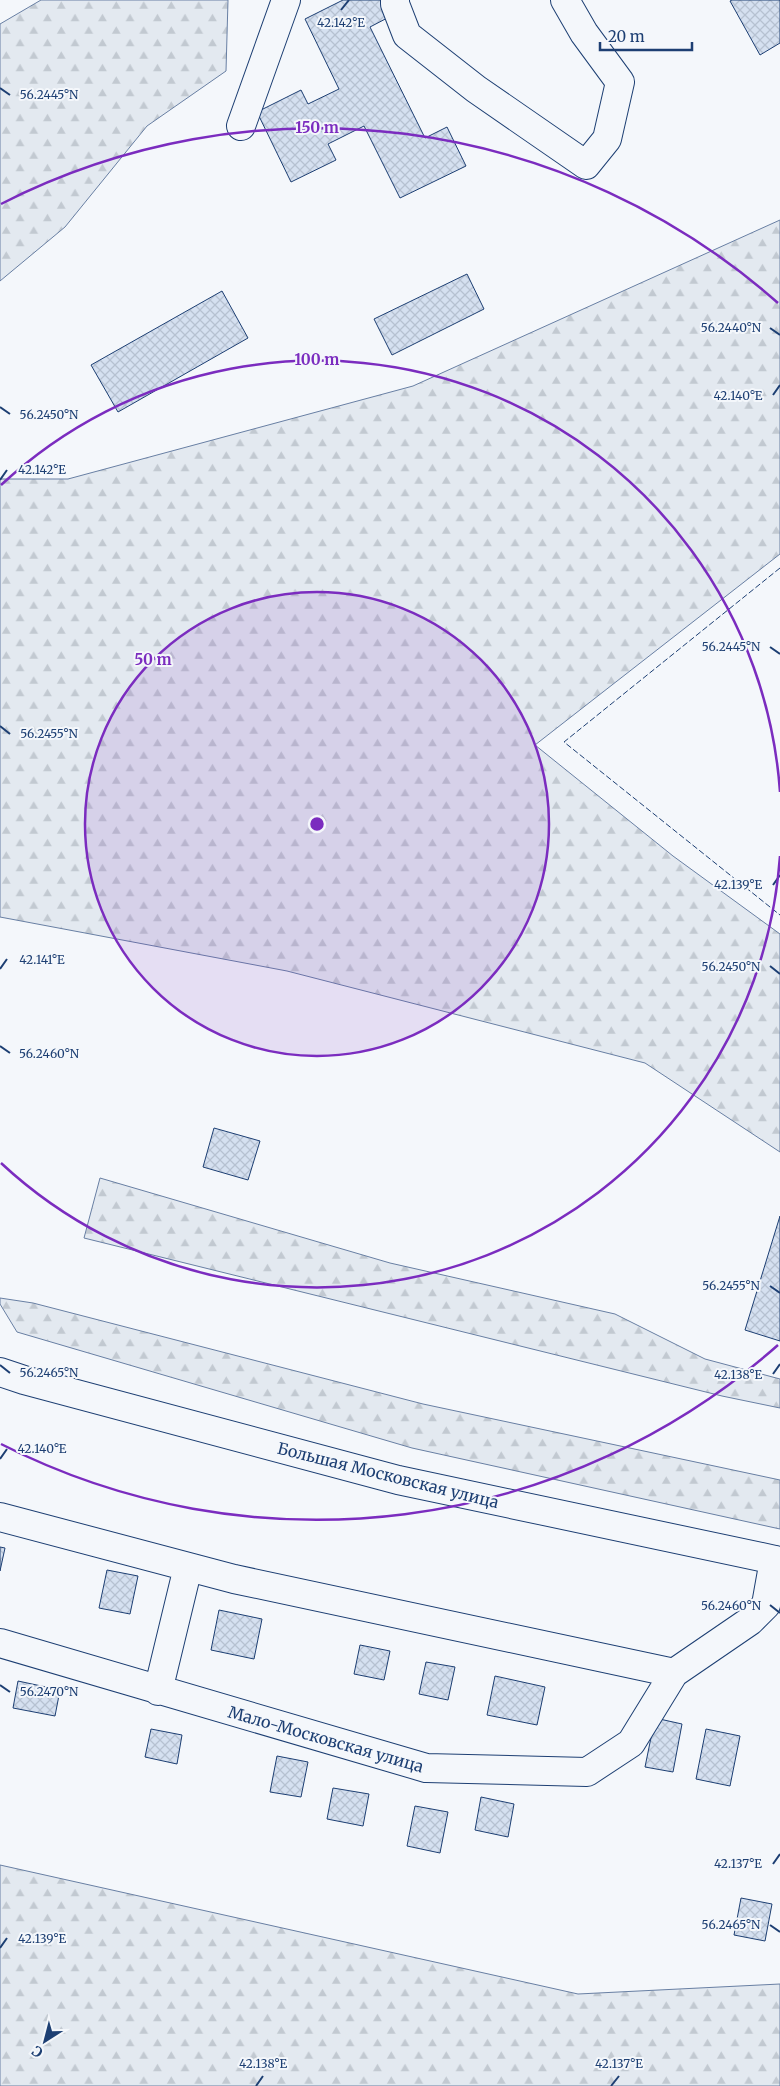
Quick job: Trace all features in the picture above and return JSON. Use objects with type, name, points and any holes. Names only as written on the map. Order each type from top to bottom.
[{"type":"street","points":[[241,126],[286,0]]},
{"type":"street","points":[[395,0],[407,35],[476,89],[586,165],[607,139],[620,82],[584,33],[565,0]]},
{"type":"street","name":"Большая Московская улица","points":[[0,1372],[398,1480],[777,1561]]},
{"type":"street","points":[[0,1517],[234,1579],[674,1673],[750,1621],[766,1605],[777,1561]]},
{"type":"street","points":[[158,1691],[188,1567]]},
{"type":"street","name":"Мало-Московская улица","points":[[0,1643],[158,1691],[426,1768],[587,1772],[632,1743],[674,1673]]},
{"type":"green space","points":[[41,0],[228,0],[226,71],[147,126],[65,227],[0,281],[0,24]]},
{"type":"green space","points":[[780,220],[780,554],[535,745],[673,856],[780,934],[780,1152],[645,1063],[287,971],[0,917],[0,479],[68,479],[413,386]]},
{"type":"green space","points":[[100,1178],[390,1263],[615,1314],[705,1359],[780,1379],[780,1408],[722,1396],[84,1238]]},
{"type":"green space","points":[[0,1298],[33,1303],[423,1404],[780,1480],[780,1529],[412,1448],[17,1332],[0,1304]]},
{"type":"green space","points":[[0,1865],[578,1994],[780,1984],[780,2086],[0,2086]]},
{"type":"building","points":[[343,0],[386,0],[393,15],[370,27],[425,138],[447,127],[466,166],[400,198],[364,126],[328,144],[336,160],[291,182],[257,112],[301,90],[308,104],[339,89],[305,19]]},
{"type":"building","points":[[780,0],[780,43],[760,55],[730,1]]},
{"type":"building","points":[[467,274],[484,309],[392,355],[374,319]]},
{"type":"building","points":[[222,291],[248,338],[118,412],[91,365]]},
{"type":"building","points":[[214,1128],[260,1141],[248,1180],[203,1167]]},
{"type":"building","points":[[780,1216],[780,1341],[745,1330]]},
{"type":"building","points":[[0,1547],[5,1548],[0,1571]]},
{"type":"building","points":[[107,1570],[138,1576],[130,1614],[99,1608]]},
{"type":"building","points":[[219,1610],[262,1619],[254,1659],[211,1650]]},
{"type":"building","points":[[360,1645],[390,1651],[384,1680],[354,1674]]},
{"type":"building","points":[[426,1662],[455,1667],[448,1700],[419,1694]]},
{"type":"building","points":[[495,1676],[545,1687],[537,1725],[487,1715]]},
{"type":"building","points":[[18,1681],[60,1690],[55,1716],[13,1708]]},
{"type":"building","points":[[655,1718],[682,1724],[673,1772],[645,1767]]},
{"type":"building","points":[[151,1729],[182,1735],[177,1764],[145,1757]]},
{"type":"building","points":[[706,1729],[740,1736],[730,1786],[696,1779]]},
{"type":"building","points":[[277,1756],[308,1762],[301,1797],[270,1792]]},
{"type":"building","points":[[333,1788],[369,1794],[363,1826],[327,1819]]},
{"type":"building","points":[[481,1797],[514,1804],[508,1837],[475,1830]]},
{"type":"building","points":[[415,1806],[448,1812],[440,1853],[407,1846]]},
{"type":"building","points":[[741,1898],[772,1904],[765,1941],[734,1935]]},
{"type":"fence","points":[[780,568],[564,742],[780,915]]}]
